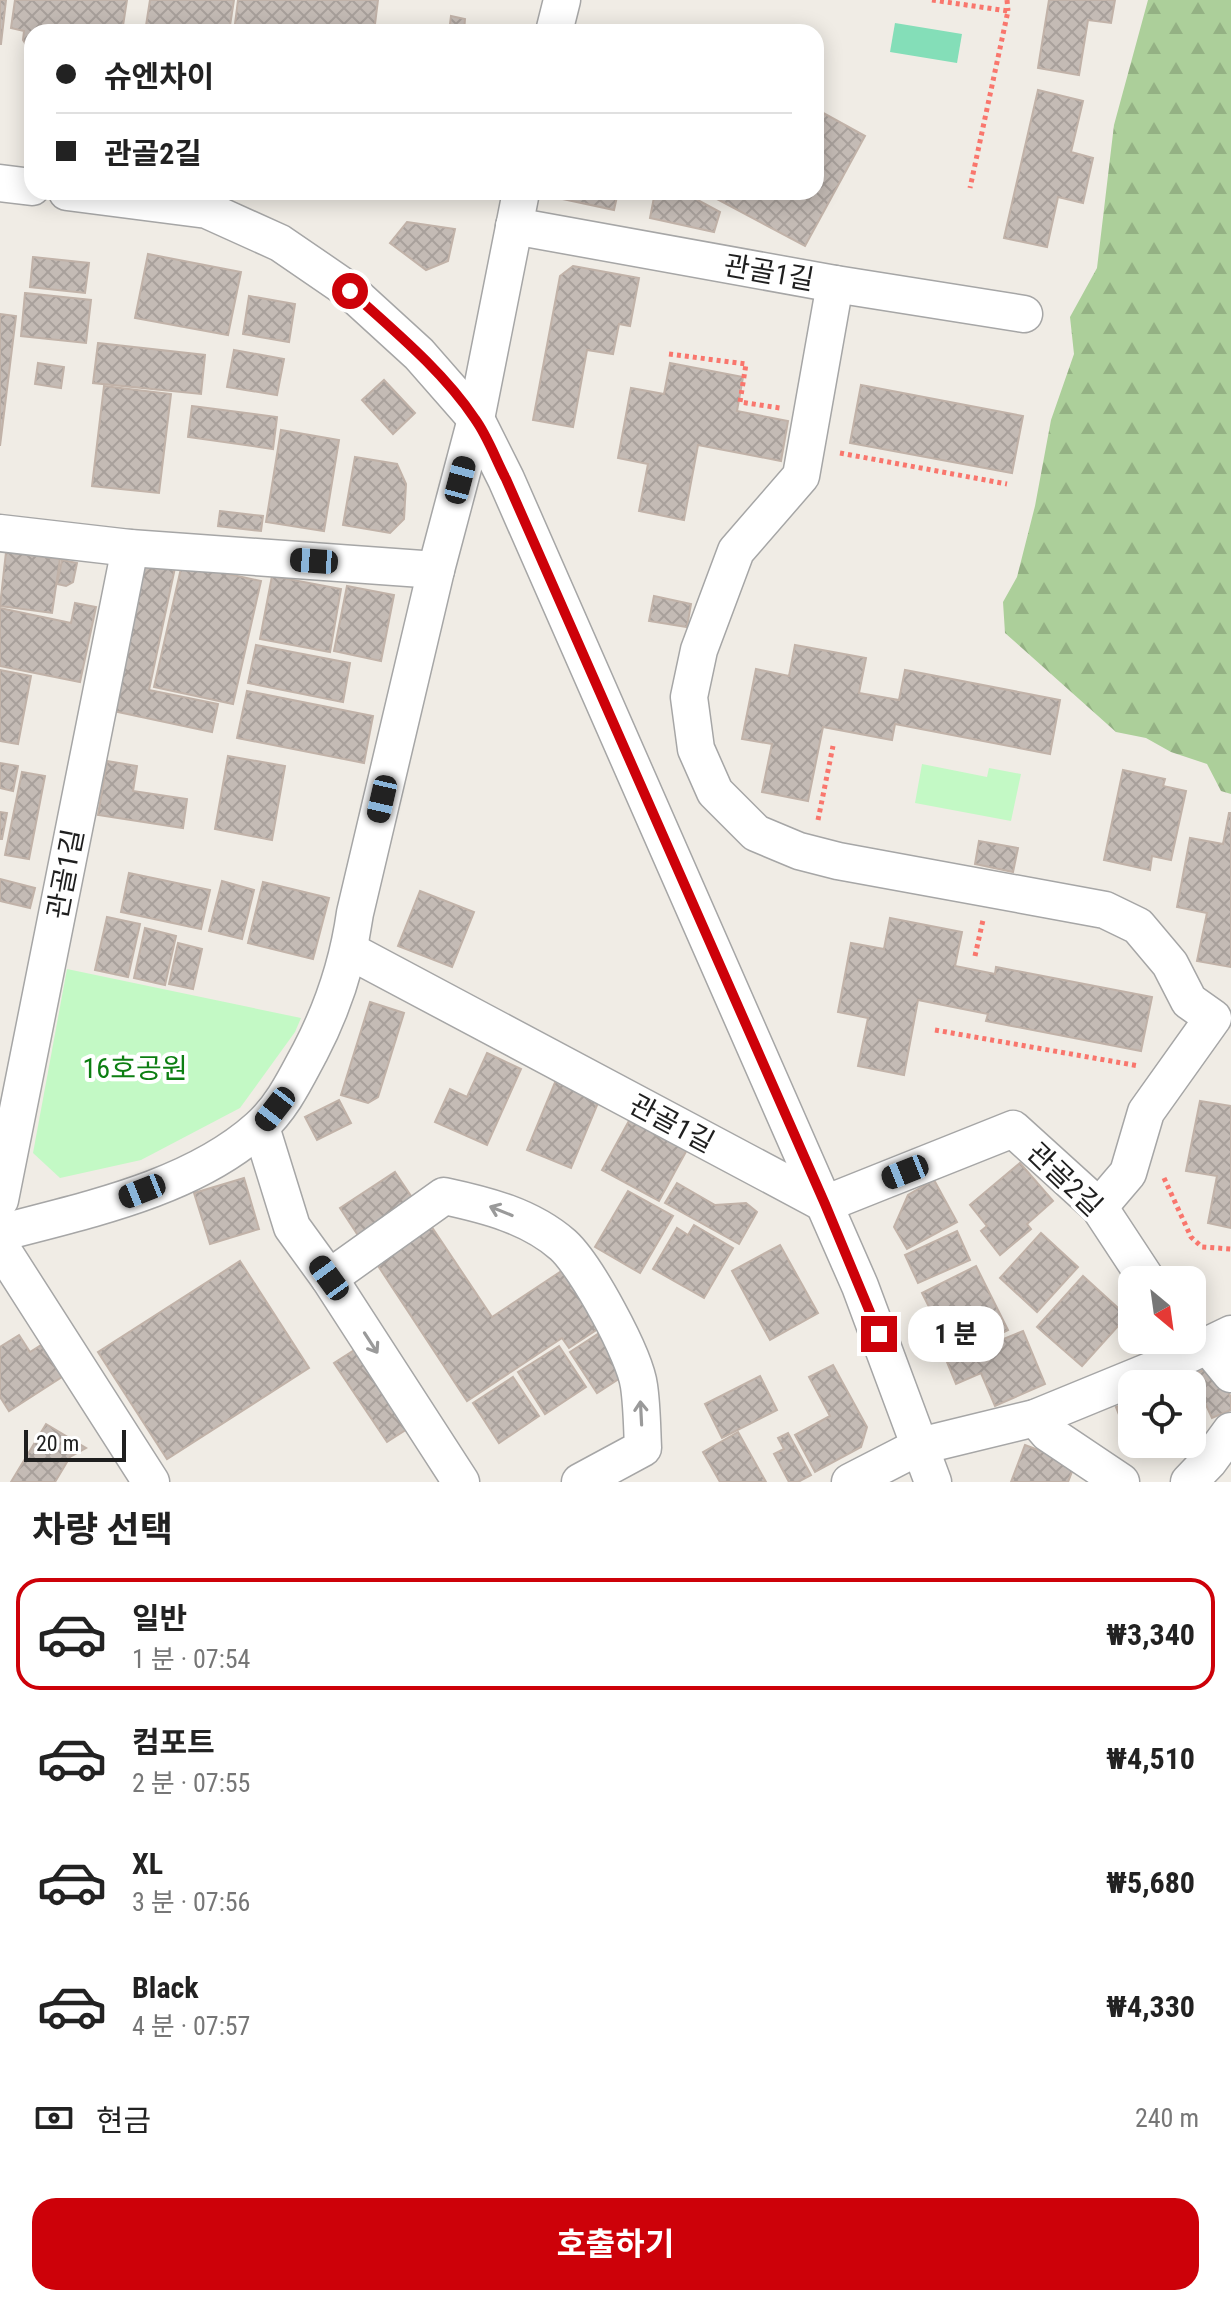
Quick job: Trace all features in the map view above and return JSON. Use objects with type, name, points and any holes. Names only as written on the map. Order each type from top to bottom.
[{"type":"street","points":[[556,24],[562,0]]},
{"type":"street","points":[[0,183],[24,186]]},
{"type":"street","points":[[129,200],[207,210],[280,243],[350,291],[419,354],[476,419],[506,479],[825,1204],[871,1313],[933,1482]]},
{"type":"street","name":"관골1길","points":[[0,1233],[129,1197],[196,1170],[261,1127],[290,1091],[329,1016],[350,951],[359,898],[436,570],[476,419],[518,209],[835,284],[1024,314]]},
{"type":"street","points":[[835,284],[801,476],[736,551],[699,650],[689,697],[696,749],[715,792],[756,833],[799,851],[838,861],[1105,910],[1138,926],[1170,964],[1189,1001],[1213,1018],[1146,1112],[1128,1173],[1099,1207]]},
{"type":"street","points":[[0,533],[130,548],[436,570]]},
{"type":"street","name":"관골1길","points":[[0,1200],[130,548]]},
{"type":"street","name":"관골1길","points":[[350,951],[825,1204]]},
{"type":"street","points":[[261,1127],[292,1227],[329,1278],[461,1482]]},
{"type":"street","name":"관골2길","points":[[825,1204],[1013,1129],[1099,1207],[1138,1266]]},
{"type":"street","points":[[329,1278],[444,1196],[495,1207],[530,1224],[564,1246],[597,1291],[632,1361],[639,1384],[643,1448],[580,1482]]},
{"type":"street","points":[[0,1246],[151,1482]]},
{"type":"street","points":[[1206,1353],[1231,1374]]},
{"type":"street","points":[[850,1482],[920,1446],[1035,1418],[1177,1354]]},
{"type":"street","points":[[1035,1418],[1048,1433],[1121,1482]]},
{"type":"street","points":[[1189,1482],[1231,1431]]},
{"type":"path","points":[[932,0],[1008,11]]},
{"type":"path","points":[[970,188],[1008,11],[1007,0]]},
{"type":"path","points":[[669,354],[746,364],[740,402],[786,409]]},
{"type":"path","points":[[834,452],[1007,484]]},
{"type":"path","points":[[816,832],[833,746]]},
{"type":"path","points":[[975,956],[985,911]]},
{"type":"path","points":[[935,1030],[1146,1068]]},
{"type":"path","points":[[1160,1166],[1191,1237],[1202,1247],[1231,1249]]},
{"type":"green space","points":[[1148,0],[1231,0],[1231,794],[1221,791],[1207,764],[1171,752],[1146,738],[1116,732],[1005,633],[1003,602],[1017,577],[1035,506],[1051,420],[1074,354],[1070,317],[1097,268],[1114,125]]},
{"type":"green space","points":[[895,23],[962,34],[957,63],[890,52]]},
{"type":"green space","points":[[922,764],[987,777],[989,768],[1021,774],[1011,821],[915,803]]},
{"type":"green space","name":"16호공원","points":[[67,969],[301,1018],[295,1032],[240,1108],[141,1160],[60,1178],[33,1153]]},
{"type":"building","points":[[0,0],[6,0],[1,44],[0,44]]},
{"type":"building","points":[[15,0],[127,0],[123,24],[24,24],[24,31],[11,28]]},
{"type":"building","points":[[150,0],[234,0],[230,24],[146,24]]},
{"type":"building","points":[[238,0],[378,0],[375,24],[235,24]]},
{"type":"building","points":[[1049,0],[1115,0],[1111,23],[1088,20],[1079,75],[1038,68]]},
{"type":"building","points":[[451,16],[465,19],[465,24],[450,24]]},
{"type":"building","points":[[1038,90],[1083,101],[1071,152],[1093,158],[1083,203],[1058,197],[1047,247],[1004,238]]},
{"type":"building","points":[[824,113],[865,136],[805,246],[719,200],[824,200]]},
{"type":"building","points":[[568,200],[616,200],[614,210]]},
{"type":"building","points":[[653,200],[698,200],[720,212],[714,232],[650,218]]},
{"type":"building","points":[[407,222],[455,229],[448,261],[426,270],[390,243]]},
{"type":"building","points":[[148,254],[241,272],[228,335],[135,318]]},
{"type":"building","points":[[33,257],[89,263],[85,293],[30,287]]},
{"type":"building","points":[[573,266],[639,278],[630,326],[619,324],[613,354],[587,350],[573,427],[533,420],[560,276]]},
{"type":"building","points":[[25,293],[91,300],[86,343],[21,336]]},
{"type":"building","points":[[249,296],[295,304],[289,342],[243,334]]},
{"type":"building","points":[[0,314],[16,316],[0,446]]},
{"type":"building","points":[[98,343],[205,355],[201,394],[93,383]]},
{"type":"building","points":[[234,350],[284,359],[277,395],[227,387]]},
{"type":"building","points":[[38,363],[64,367],[61,388],[35,384]]},
{"type":"building","points":[[670,363],[743,377],[737,411],[788,421],[781,461],[698,445],[684,520],[639,511],[648,464],[618,458],[631,388],[664,394]]},
{"type":"building","points":[[384,380],[415,413],[393,434],[362,400]]},
{"type":"building","points":[[861,385],[1023,416],[1012,473],[850,443]]},
{"type":"building","points":[[104,386],[171,394],[159,493],[92,486]]},
{"type":"building","points":[[192,406],[277,417],[273,449],[188,437]]},
{"type":"building","points":[[281,430],[339,440],[324,531],[266,522]]},
{"type":"building","points":[[355,457],[397,464],[406,484],[404,519],[390,533],[343,525]]},
{"type":"building","points":[[220,511],[263,516],[261,531],[218,526]]},
{"type":"building","points":[[6,552],[60,559],[52,613],[0,606]]},
{"type":"building","points":[[146,556],[176,563],[149,690],[218,704],[212,732],[113,711]]},
{"type":"building","points":[[62,560],[77,563],[73,582],[66,586],[57,584]]},
{"type":"building","points":[[182,564],[261,581],[233,704],[154,687]]},
{"type":"building","points":[[272,576],[341,589],[330,652],[260,639]]},
{"type":"building","points":[[347,586],[394,595],[381,661],[334,651]]},
{"type":"building","points":[[654,596],[691,604],[687,627],[649,621]]},
{"type":"building","points":[[75,603],[96,607],[80,682],[0,666],[0,608],[71,623]]},
{"type":"building","points":[[256,645],[350,663],[343,702],[248,683]]},
{"type":"building","points":[[795,645],[866,658],[859,693],[899,700],[905,670],[1060,700],[1050,754],[895,724],[892,740],[823,727],[808,801],[762,792],[772,744],[742,739],[756,669],[789,676]]},
{"type":"building","points":[[0,670],[31,676],[18,744],[0,741]]},
{"type":"building","points":[[247,691],[373,716],[364,763],[237,738]]},
{"type":"building","points":[[228,756],[285,766],[272,840],[215,829]]},
{"type":"building","points":[[107,761],[137,766],[133,791],[187,799],[183,828],[98,815]]},
{"type":"building","points":[[0,763],[18,766],[13,791],[0,788]]},
{"type":"building","points":[[1123,770],[1165,779],[1163,786],[1186,791],[1171,860],[1152,856],[1150,870],[1104,860]]},
{"type":"building","points":[[22,772],[45,776],[29,859],[5,855]]},
{"type":"building","points":[[0,812],[7,813],[2,839],[0,839]]},
{"type":"building","points":[[1229,813],[1231,967],[1197,961],[1207,913],[1177,907],[1190,838],[1223,844]]},
{"type":"building","points":[[979,841],[1018,848],[1013,872],[975,864]]},
{"type":"building","points":[[129,873],[210,890],[201,929],[121,912]]},
{"type":"building","points":[[0,879],[35,888],[30,908],[0,901]]},
{"type":"building","points":[[222,881],[254,890],[242,939],[209,931]]},
{"type":"building","points":[[263,882],[329,898],[313,959],[248,943]]},
{"type":"building","points":[[420,891],[474,912],[452,967],[398,946]]},
{"type":"building","points":[[107,917],[140,924],[128,977],[95,970]]},
{"type":"building","points":[[890,918],[962,932],[955,966],[995,974],[996,967],[1152,997],[1141,1051],[986,1021],[988,1014],[918,1000],[904,1075],[858,1066],[868,1018],[838,1012],[851,943],[884,949]]},
{"type":"building","points":[[145,928],[176,936],[165,985],[134,978]]},
{"type":"building","points":[[178,943],[202,949],[193,989],[169,984]]},
{"type":"building","points":[[370,1002],[404,1013],[378,1097],[368,1103],[341,1095]]},
{"type":"building","points":[[487,1053],[521,1069],[487,1145],[435,1122],[450,1089],[467,1097]]},
{"type":"building","points":[[556,1080],[600,1098],[571,1168],[527,1150]]},
{"type":"building","points":[[339,1100],[351,1123],[317,1140],[305,1117]]},
{"type":"building","points":[[1200,1101],[1231,1106],[1231,1228],[1208,1223],[1217,1176],[1186,1171]]},
{"type":"building","points":[[631,1117],[688,1148],[659,1201],[602,1170]]},
{"type":"building","points":[[1020,1163],[1053,1201],[1027,1224],[1031,1229],[1000,1255],[981,1231],[987,1226],[970,1205]]},
{"type":"building","points":[[395,1172],[492,1317],[566,1268],[604,1325],[569,1348],[562,1338],[467,1401],[340,1208]]},
{"type":"building","points":[[244,1178],[259,1229],[210,1244],[194,1193]]},
{"type":"building","points":[[934,1180],[957,1222],[907,1249],[894,1227],[908,1195]]},
{"type":"building","points":[[677,1183],[715,1205],[746,1203],[757,1212],[739,1244],[665,1203]]},
{"type":"building","points":[[628,1191],[673,1216],[640,1273],[595,1247]]},
{"type":"building","points":[[694,1225],[733,1248],[704,1298],[653,1269],[677,1228],[688,1235]]},
{"type":"building","points":[[957,1231],[970,1260],[918,1283],[905,1255]]},
{"type":"building","points":[[1041,1233],[1078,1267],[1037,1312],[1000,1278]]},
{"type":"building","points":[[780,1245],[818,1313],[770,1340],[732,1271]]},
{"type":"building","points":[[240,1261],[309,1368],[167,1459],[98,1352]]},
{"type":"building","points":[[976,1266],[1008,1330],[954,1357],[922,1293]]},
{"type":"building","points":[[1083,1276],[1118,1308],[1118,1326],[1082,1366],[1037,1327]]},
{"type":"building","points":[[604,1330],[631,1371],[597,1393],[570,1352]]},
{"type":"building","points":[[1023,1331],[1045,1384],[995,1406],[981,1373],[956,1384],[947,1362]]},
{"type":"building","points":[[19,1335],[30,1352],[41,1345],[62,1377],[9,1411],[0,1397],[0,1347]]},
{"type":"building","points":[[362,1345],[415,1424],[387,1442],[334,1363]]},
{"type":"building","points":[[559,1346],[586,1387],[545,1414],[518,1372]]},
{"type":"building","points":[[1217,1364],[1231,1398],[1231,1410],[1212,1418],[1206,1405],[1206,1370],[1203,1370]]},
{"type":"building","points":[[833,1365],[867,1427],[861,1447],[815,1472],[795,1435],[830,1416],[809,1377]]},
{"type":"building","points":[[760,1376],[777,1410],[722,1438],[705,1404]]},
{"type":"building","points":[[513,1377],[539,1416],[499,1443],[473,1403]]},
{"type":"building","points":[[46,1424],[86,1448],[70,1457],[55,1482],[11,1482]]},
{"type":"building","points":[[738,1432],[766,1482],[720,1482],[703,1452]]},
{"type":"building","points":[[788,1433],[811,1475],[798,1482],[789,1482],[774,1454],[784,1449],[778,1438]]},
{"type":"building","points":[[1025,1445],[1075,1464],[1068,1482],[1011,1482]]},
{"type":"route","points":[[350,291],[419,354],[476,419],[506,479],[825,1204],[879,1334]]}]
